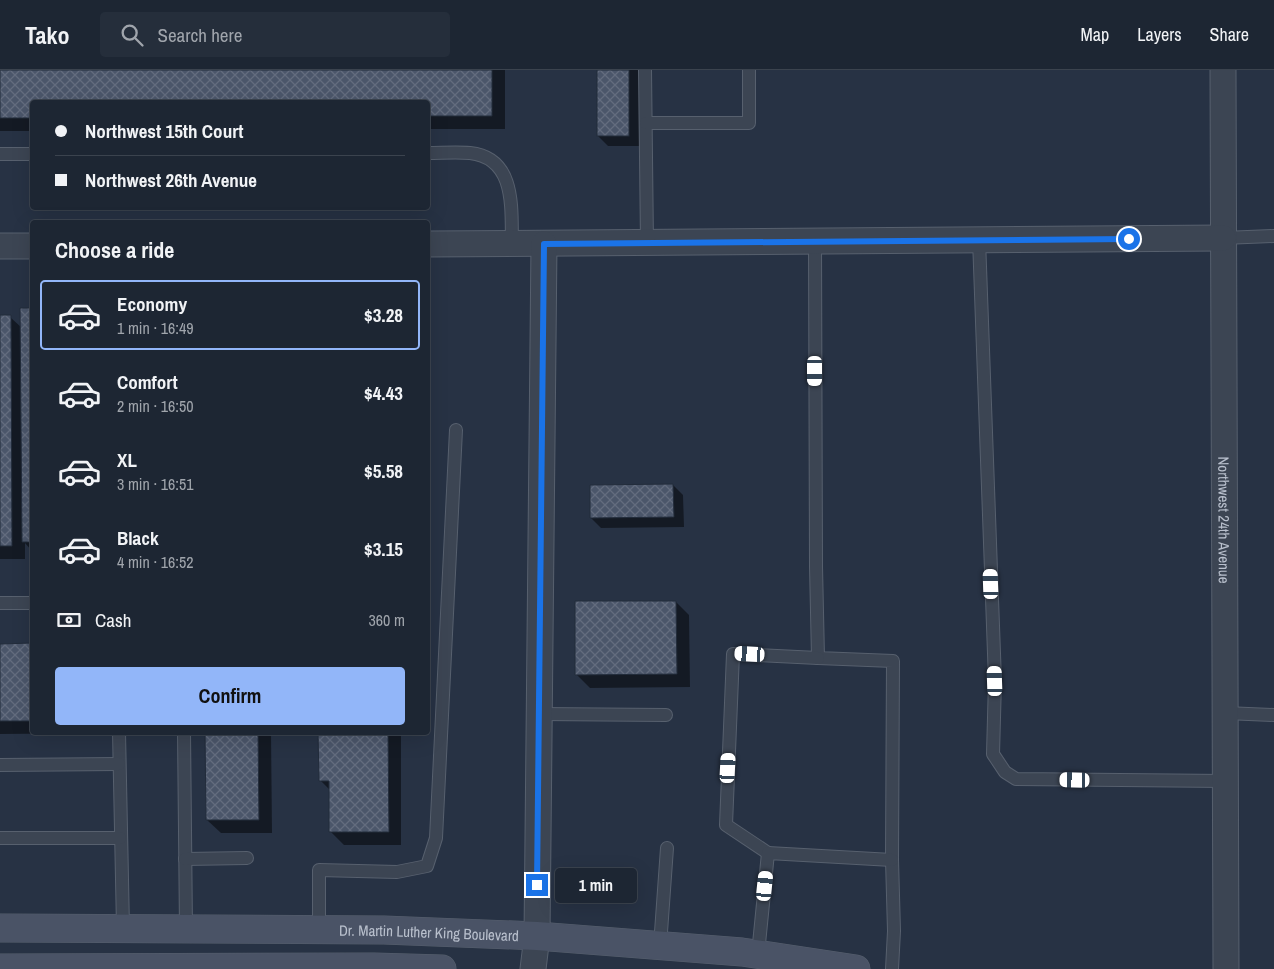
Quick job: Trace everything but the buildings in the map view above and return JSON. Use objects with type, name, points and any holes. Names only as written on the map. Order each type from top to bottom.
[{"type":"main road","name":"Dr. Martin Luther King Boulevard","points":[[0,928],[319,929],[537,936],[758,954],[856,969]]},
{"type":"main road","points":[[0,968],[442,969]]},
{"type":"street","name":"Northwest 24th Avenue","points":[[1223,70],[1226,969]]},
{"type":"street","points":[[430,244],[1223,238]]},
{"type":"street","points":[[533,969],[537,936],[544,244]]},
{"type":"street","points":[[0,246],[30,246]]},
{"type":"lane","points":[[645,70],[646,243]]},
{"type":"lane","points":[[646,124],[749,123],[749,70]]},
{"type":"lane","points":[[430,153],[470,153],[481,155],[500,168],[508,184],[511,205],[512,244]]},
{"type":"lane","points":[[0,154],[30,154]]},
{"type":"lane","points":[[1223,238],[1274,236]]},
{"type":"lane","points":[[979,240],[995,681],[993,754],[1005,772],[1016,779],[1225,781]]},
{"type":"lane","points":[[815,242],[818,658]]},
{"type":"lane","points":[[319,929],[319,870],[397,872],[427,866],[436,838],[456,430]]},
{"type":"lane","points":[[0,603],[30,603]]},
{"type":"lane","points":[[892,860],[768,854],[726,825],[733,654],[893,661],[892,860],[894,931],[892,969]]},
{"type":"lane","points":[[1225,713],[1274,715]]},
{"type":"lane","points":[[539,714],[666,715]]},
{"type":"lane","points":[[119,735],[122,928]]},
{"type":"lane","points":[[184,735],[186,929]]},
{"type":"lane","points":[[0,765],[119,764]]},
{"type":"lane","points":[[0,838],[120,838]]},
{"type":"lane","points":[[660,946],[667,848]]},
{"type":"lane","points":[[758,954],[768,854]]},
{"type":"lane","points":[[185,859],[247,858]]},
{"type":"route","points":[[537,885],[544,244],[1129,239]]}]
